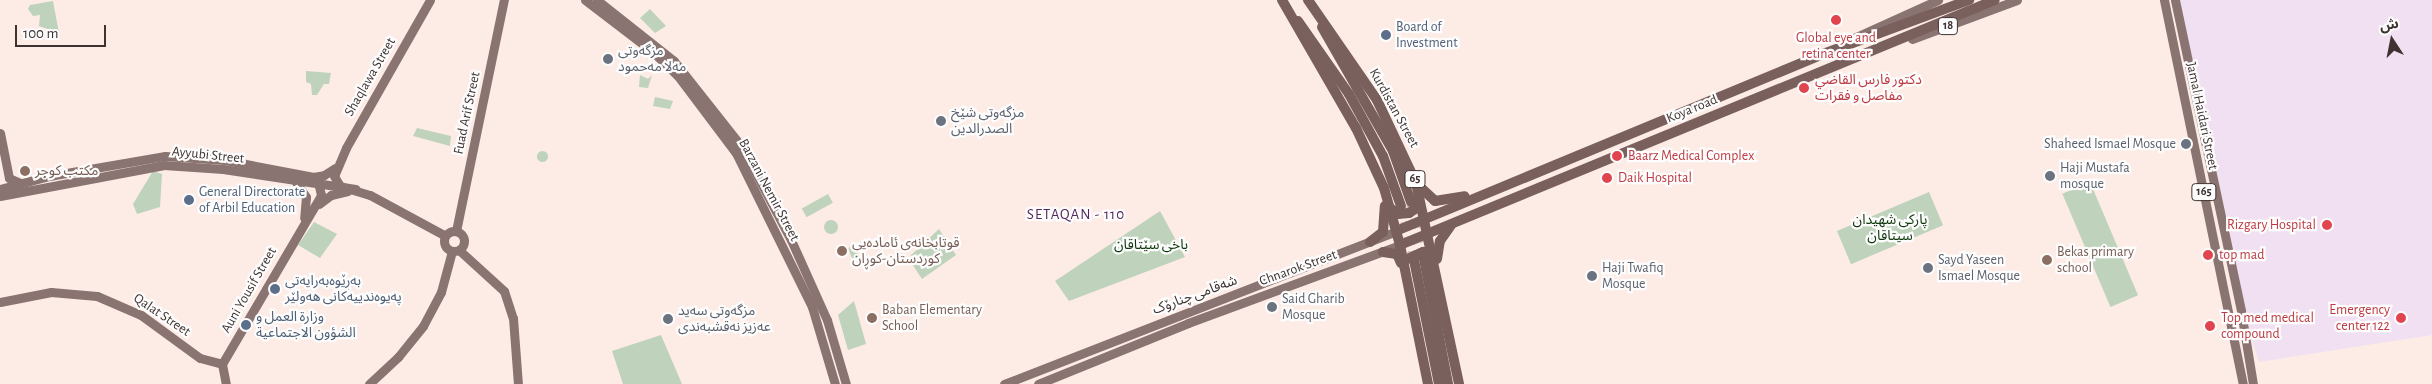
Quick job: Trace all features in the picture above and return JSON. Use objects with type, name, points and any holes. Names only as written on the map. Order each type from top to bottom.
[{"type":"highway","name":"Kurdistan Street","points":[[1282,0],[1356,128],[1380,180],[1400,245],[1412,263],[1448,384]]},
{"type":"highway","name":"Koya road","points":[[1396,231],[1823,54],[1969,0]]},
{"type":"highway","name":"Koya road","points":[[1400,245],[1995,0]]},
{"type":"highway","name":"Kurdistan Street","points":[[1292,15],[1311,36],[1349,94],[1383,156],[1406,204],[1392,151],[1309,2]]},
{"type":"highway","name":"Kurdistan Street","points":[[1309,2],[1377,100],[1417,186],[1437,269],[1459,384]]},
{"type":"highway","points":[[1370,242],[1382,232],[1385,224],[1380,180]]},
{"type":"highway","points":[[1417,186],[1429,197],[1443,202],[1488,192]]},
{"type":"highway","points":[[1390,208],[1402,215],[1416,209],[1419,204],[1417,186]]},
{"type":"highway","points":[[1437,269],[1444,232],[1466,218]]},
{"type":"highway","points":[[1383,252],[1397,254],[1412,263],[1415,253],[1427,252],[1437,269]]},
{"type":"highway","name":"Kurdistan Street","points":[[1412,263],[1428,384]]},
{"type":"highway","name":"Kurdistan Street","points":[[1412,263],[1439,384]]},
{"type":"main road","name":"Shaqlawa Street","points":[[335,168],[430,0]]},
{"type":"main road","name":"Fuad Arif Street","points":[[456,230],[504,0]]},
{"type":"main road","name":"Barzani Nemir Street","points":[[585,0],[653,52],[678,76],[736,153],[812,306],[835,384]]},
{"type":"main road","name":"Barzani Nemir Street","points":[[597,0],[674,61],[742,148],[820,305],[835,340],[846,384]]},
{"type":"main road","points":[[1823,54],[1938,0]]},
{"type":"main road","name":"18","points":[[1878,48],[1916,38],[2017,0]]},
{"type":"main road","name":"Jamal Haidari Street","points":[[2164,0],[2243,384]]},
{"type":"main road","name":"Jamal Haidari Street","points":[[2175,0],[2241,311],[2253,384]]},
{"type":"main road","points":[[0,133],[9,178],[20,183]]},
{"type":"main road","name":"Ayyubi Street","points":[[0,189],[92,167],[165,156],[225,160],[311,177]]},
{"type":"main road","points":[[2198,161],[2208,158]]},
{"type":"main road","points":[[0,162],[3,175],[0,185]]},
{"type":"main road","name":"Ayyubi Street","points":[[0,196],[164,165],[223,169],[320,186],[355,190]]},
{"type":"main road","points":[[311,177],[324,175],[335,168],[337,183],[401,209],[444,235]]},
{"type":"main road","points":[[311,177],[320,186]]},
{"type":"main road","name":"Auni Yousif Street","points":[[296,182],[304,191],[307,203],[299,229]]},
{"type":"main road","name":"Auni Yousif Street","points":[[219,371],[299,229],[314,208],[321,195],[320,186]]},
{"type":"main road","name":"Auni Yousif Street","points":[[314,208],[331,195],[355,190]]},
{"type":"main road","points":[[369,384],[403,352],[423,326],[441,292],[456,250],[464,239],[456,230],[444,235]]},
{"type":"main road","name":"شەقامی چنارۆک","points":[[1004,384],[1396,231]]},
{"type":"main road","points":[[444,235],[445,247],[456,250],[504,291],[513,318],[518,384]]},
{"type":"main road","name":"Chnarok Street","points":[[1038,384],[1188,323],[1400,245]]},
{"type":"main road","name":"Qalat Street","points":[[0,302],[51,292],[97,296],[124,305],[219,371]]},
{"type":"shaded area","name":"Rizgary Hospital","points":[[2180,0],[2432,0],[2432,335],[2259,362],[2237,293],[2207,158]]},
{"type":"green space","points":[[53,1],[59,33],[39,26],[40,15],[33,16],[28,9],[30,5]]},
{"type":"green space","points":[[650,9],[666,26],[655,33],[640,18]]},
{"type":"green space","points":[[306,71],[331,73],[329,84],[324,84],[317,95],[312,95],[311,84],[306,82]]},
{"type":"green space","points":[[640,75],[648,79],[652,75],[648,88],[639,87]]},
{"type":"green space","points":[[655,97],[673,101],[670,109],[653,106]]},
{"type":"green space","points":[[417,128],[451,136],[450,146],[413,136]]},
{"type":"green space","points":[[540,151],[544,151],[547,156],[546,160],[540,161],[537,158],[537,154]]},
{"type":"green space","points":[[153,171],[162,174],[160,207],[137,214],[133,204]]},
{"type":"green space","points":[[2090,182],[2138,295],[2110,307],[2062,194]]},
{"type":"green space","name":"پارکی شهیدان سیتاقان","points":[[1929,192],[1943,225],[1851,264],[1837,231]]},
{"type":"green space","points":[[828,194],[833,203],[807,217],[802,209]]},
{"type":"green space","name":"باخی سێتاقان","points":[[1160,211],[1185,257],[1069,301],[1055,281]]},
{"type":"green space","points":[[828,220],[834,220],[838,227],[834,234],[828,234],[824,230],[824,224]]},
{"type":"green space","points":[[314,222],[337,234],[320,258],[298,245]]},
{"type":"green space","points":[[939,229],[956,255],[922,279],[908,258]]},
{"type":"green space","points":[[854,246],[860,259],[853,261],[848,248]]},
{"type":"green space","points":[[854,301],[866,344],[848,350],[838,315]]},
{"type":"green space","points":[[661,335],[682,384],[623,384],[612,351]]},
{"type":"tunnel","points":[[1411,204],[1424,259]]},
{"type":"tunnel","points":[[1401,207],[1414,260]]},
{"type":"place","name":"Global eye and retina center","points":[[1836,20]]},
{"type":"place","name":"Board of Investment","points":[[1386,35]]},
{"type":"place","name":"مزگەوتی مەلا مەحمود","points":[[608,59]]},
{"type":"place","name":"دكتور فارس القاضي مفاصل و فقرات","points":[[1804,88]]},
{"type":"place","name":"مزگەوتی شێخ الصدرالدين","points":[[941,121]]},
{"type":"place","name":"Shaheed Ismael Mosque","points":[[2186,144]]},
{"type":"place","name":"Baarz Medical Complex","points":[[1617,156]]},
{"type":"place","name":"مكتب كوجر","points":[[25,171]]},
{"type":"place","name":"Haji Mustafa mosque","points":[[2050,176]]},
{"type":"place","name":"Daik Hospital","points":[[1607,178]]},
{"type":"place","name":"General Directorate of Arbil Education","points":[[189,200]]},
{"type":"place","name":"Rizgary Hospital","points":[[2327,225]]},
{"type":"place","name":"قوتابخانەی ئامادەیی کوردستان-کوڕان","points":[[842,251]]},
{"type":"place","name":"top mad","points":[[2208,255]]},
{"type":"place","name":"Bekas primary school","points":[[2047,260]]},
{"type":"place","name":"Sayd Yaseen Ismael Mosque","points":[[1928,268]]},
{"type":"place","name":"Haji Twafiq Mosque","points":[[1592,276]]},
{"type":"place","name":"بەڕێوەبەرایەتی پەیوەندییەکانی هەولێر","points":[[275,289]]},
{"type":"place","name":"Said Gharib Mosque","points":[[1272,307]]},
{"type":"place","name":"Baban Elementary School","points":[[872,318]]},
{"type":"place","name":"Emergency center 122","points":[[2401,318]]},
{"type":"place","name":"مزگەوتی سەید عەزیز نەقشبەندی","points":[[668,319]]},
{"type":"place","name":"وزارة العمل و الشؤون الاجتماعية","points":[[246,325]]},
{"type":"place","name":"Top med medical compound","points":[[2210,326]]},
{"type":"district","name":"SETAQAN - 110","points":[[1076,215]]}]
